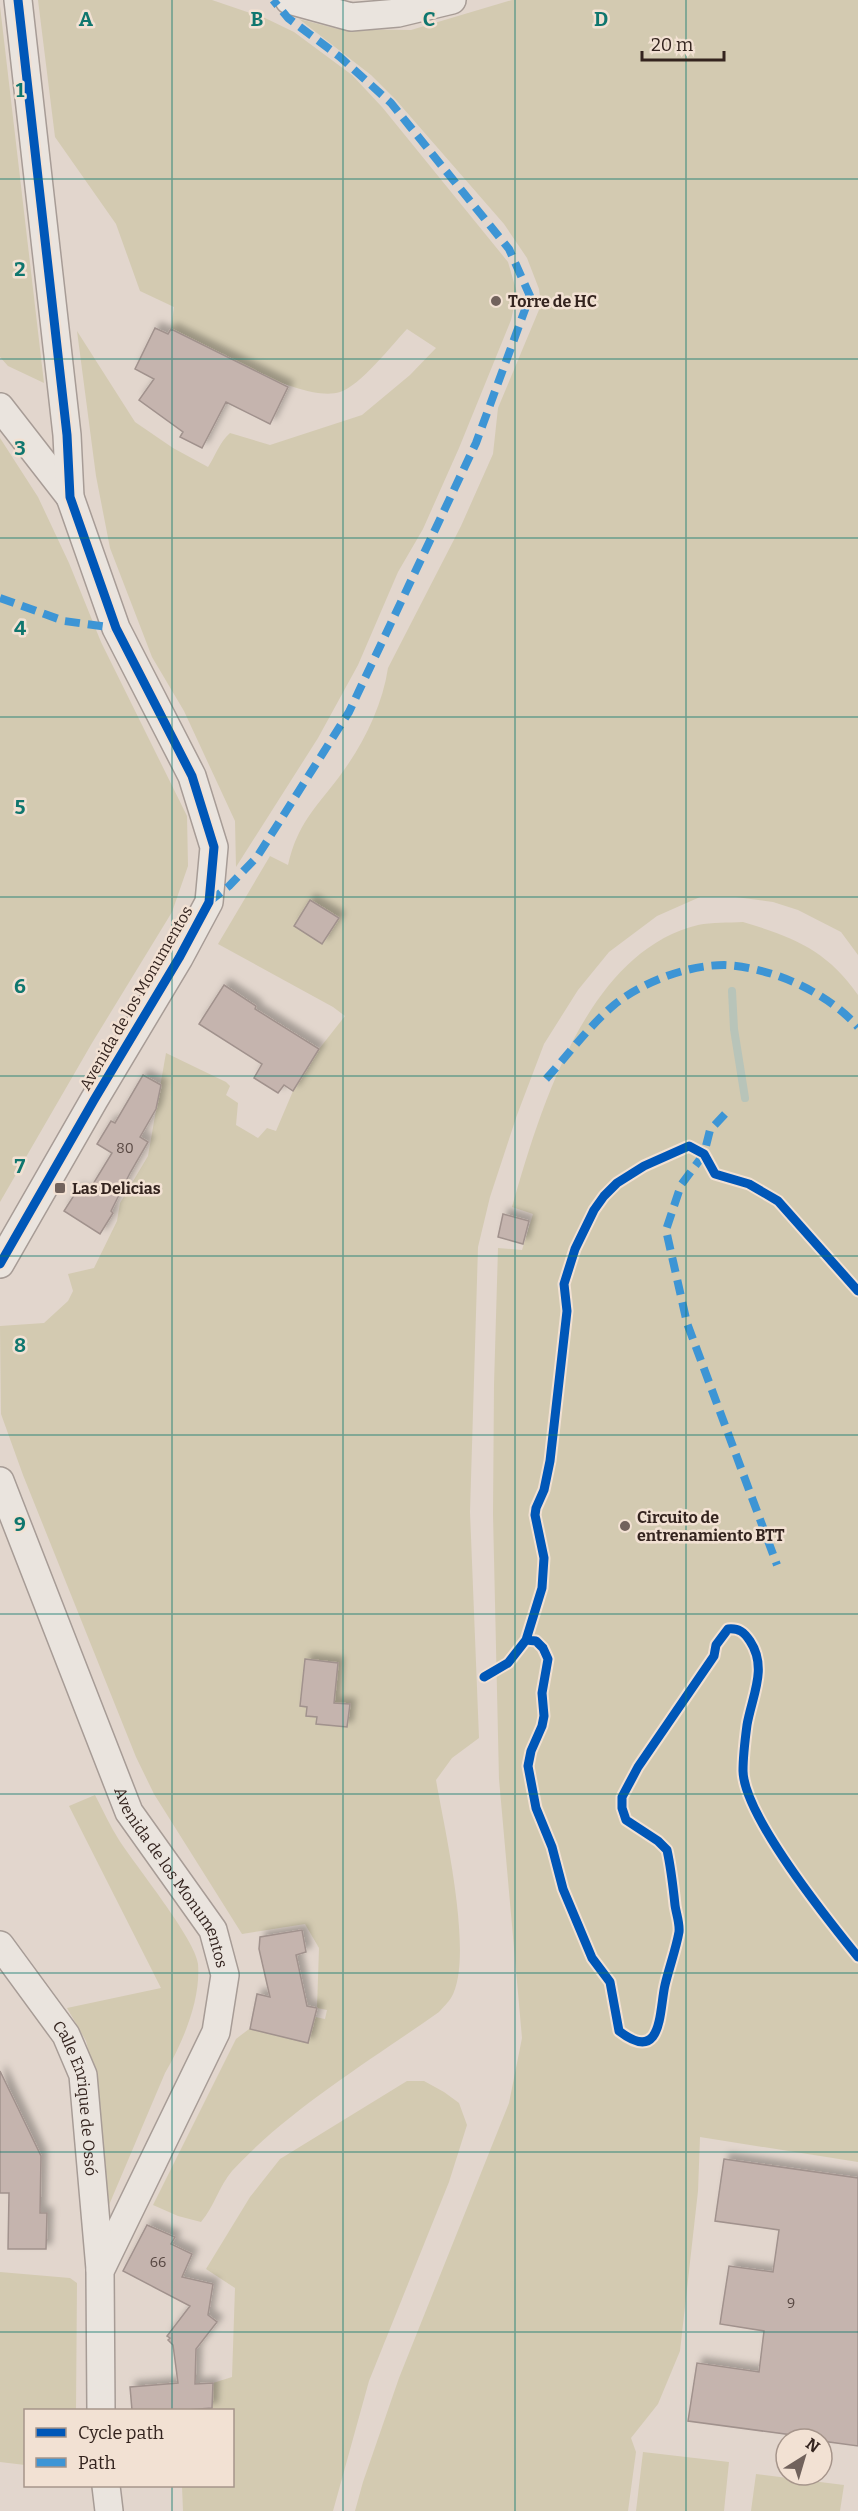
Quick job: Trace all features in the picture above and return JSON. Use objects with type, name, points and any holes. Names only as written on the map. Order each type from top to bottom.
[{"type":"street","name":"Avenida de los Monumentos","points":[[0,1264],[179,958],[208,902],[214,847],[192,776],[116,628],[70,497],[67,435],[18,0]]},
{"type":"street","points":[[288,0],[351,17],[398,13],[452,0]]},
{"type":"street","points":[[0,407],[70,497]]},
{"type":"street","name":"Avenida de los Monumentos","points":[[0,1481],[129,1812],[213,1930],[225,1975],[216,2032],[100,2271],[101,2409]]},
{"type":"street","name":"Calle Enrique de Ossó","points":[[0,1945],[66,2035],[83,2075],[100,2271]]},
{"type":"street","points":[[106,2487],[109,2511]]},
{"type":"shaded area","points":[[38,0],[212,0],[265,18],[294,32],[352,75],[382,107],[508,262],[517,293],[511,320],[459,448],[423,529],[398,572],[358,665],[318,738],[236,867],[235,821],[184,711],[152,657],[110,548],[96,476],[77,331],[135,422],[173,448],[208,467],[220,445],[230,433],[270,445],[362,415],[410,375],[436,348],[407,329],[357,382],[340,392],[323,393],[303,390],[255,372],[171,329],[174,307],[140,291],[116,224],[55,137]]},
{"type":"shaded area","points":[[512,0],[858,0],[858,955],[841,932],[798,910],[773,902],[736,897],[700,897],[657,916],[609,952],[578,990],[544,1044],[517,1115],[490,1197],[478,1247],[470,1512],[479,1738],[452,1758],[436,1780],[456,1892],[460,1954],[458,1979],[451,1998],[439,2012],[331,2087],[278,2127],[254,2149],[227,2177],[201,2222],[178,2216],[153,2205],[236,2039],[249,2029],[308,2042],[315,2017],[325,2019],[327,2010],[317,2008],[319,1948],[305,1924],[242,1934],[154,1794],[136,1757],[23,1475],[1,1414],[0,1326],[44,1323],[68,1301],[73,1291],[68,1274],[94,1268],[117,1221],[120,1203],[148,1156],[166,1053],[226,1082],[230,1086],[226,1095],[238,1103],[236,1125],[258,1138],[267,1128],[276,1131],[293,1091],[319,1049],[345,1016],[333,1007],[218,944],[270,856],[288,865],[302,827],[348,765],[363,739],[381,697],[388,668],[461,526],[493,454],[498,408],[541,305],[539,289],[527,258],[504,224],[396,100],[371,75],[299,19],[338,29],[411,30]]},
{"type":"shaded area","points":[[0,6],[44,383],[8,366],[0,357]]},
{"type":"shaded area","points":[[0,438],[38,497],[69,563],[101,642],[187,816],[188,866],[172,912],[92,1043],[0,1202]]},
{"type":"shaded area","points":[[743,922],[778,933],[808,947],[834,967],[858,995],[858,2162],[700,2137],[698,2191],[680,2351],[658,2404],[631,2438],[636,2452],[628,2511],[355,2511],[399,2378],[509,2103],[522,2038],[499,1779],[493,1514],[498,1248],[522,1250],[533,1214],[512,1207],[523,1168],[554,1082],[574,1040],[597,1001],[626,967],[659,941],[698,925]]},
{"type":"shaded area","points":[[95,1795],[119,1840],[187,1938],[198,1964],[197,1992],[189,2020],[109,2205],[104,2203],[96,2081],[86,2041],[67,2008],[161,1988],[69,1806]]},
{"type":"shaded area","points":[[407,2081],[424,2081],[459,2103],[467,2125],[449,2182],[369,2381],[333,2511],[183,2511],[182,2487],[234,2487],[234,2409],[204,2409],[212,2408],[213,2383],[232,2377],[235,2288],[206,2269],[250,2197],[280,2159]]},
{"type":"shaded area","points":[[0,2272],[70,2278],[77,2283],[76,2409],[24,2409],[24,2465],[0,2462]]},
{"type":"shaded area","points":[[643,2452],[729,2462],[724,2511],[636,2511]]},
{"type":"shaded area","points":[[756,2474],[774,2476],[774,2487],[844,2485],[840,2511],[751,2511]]},
{"type":"building","points":[[155,328],[168,334],[171,329],[288,387],[270,424],[226,402],[202,448],[180,437],[183,432],[139,400],[154,379],[135,369]]},
{"type":"building","points":[[310,900],[339,918],[322,944],[294,926]]},
{"type":"building","points":[[224,985],[256,1006],[255,1009],[319,1049],[293,1091],[284,1085],[278,1093],[254,1078],[262,1064],[199,1024]]},
{"type":"building","points":[[143,1075],[161,1085],[156,1109],[140,1137],[148,1142],[111,1211],[113,1213],[100,1234],[64,1211],[78,1189],[87,1194],[112,1153],[97,1144],[111,1121],[115,1123]]},
{"type":"building","points":[[503,1214],[529,1221],[523,1244],[498,1237]]},
{"type":"building","points":[[305,1659],[338,1663],[334,1703],[350,1704],[347,1727],[316,1724],[317,1717],[306,1716],[307,1707],[300,1706]]},
{"type":"building","points":[[302,1930],[306,1952],[296,1955],[307,2006],[317,2008],[308,2043],[250,2029],[257,1994],[270,1997],[259,1949],[260,1937]]},
{"type":"building","points":[[0,2071],[41,2156],[40,2213],[47,2213],[46,2249],[8,2249],[9,2193],[0,2193]]},
{"type":"building","points":[[724,2159],[858,2178],[858,2446],[834,2443],[834,2427],[774,2427],[774,2433],[688,2421],[697,2363],[759,2372],[764,2331],[720,2324],[729,2266],[773,2272],[779,2230],[715,2221]]},
{"type":"building","points":[[147,2225],[175,2237],[171,2244],[192,2254],[182,2277],[213,2284],[208,2315],[217,2322],[196,2349],[195,2384],[213,2383],[212,2408],[132,2409],[130,2387],[178,2383],[173,2345],[167,2336],[190,2306],[123,2271]]},
{"type":"waterway","points":[[732,991],[734,1029],[745,1098]]},
{"type":"marked path","points":[[209,902],[229,886],[257,857],[349,712],[476,443],[530,296],[509,249],[391,103],[340,57],[288,18],[273,0]]},
{"type":"marked path","points":[[0,598],[64,621],[116,628]]},
{"type":"marked path","points":[[546,1079],[587,1031],[614,1005],[652,982],[696,968],[724,965],[779,976],[831,1003],[858,1027]]},
{"type":"marked path","points":[[725,1114],[710,1130],[704,1154],[681,1185],[666,1230],[687,1323],[777,1565]]},
{"type":"cycle path","points":[[0,1264],[179,958],[209,902],[214,847],[192,776],[116,628],[70,497],[67,435],[18,0]]},
{"type":"cycle path","points":[[484,1677],[508,1663],[526,1640],[542,1588],[544,1558],[535,1515],[544,1490],[550,1461],[567,1311],[564,1284],[575,1249],[594,1210],[604,1196],[617,1183],[644,1166],[689,1146],[704,1154],[715,1174],[749,1184],[778,1201],[858,1291]]},
{"type":"cycle path","points":[[526,1640],[536,1641],[543,1648],[548,1659],[542,1693],[544,1716],[528,1766],[536,1808],[552,1847],[563,1889],[592,1958],[610,1982],[619,2031],[633,2040],[644,2042],[651,2038],[656,2030],[679,1932],[667,1850],[658,1841],[626,1820],[622,1808],[622,1797],[638,1767],[714,1656],[716,1645],[728,1629],[738,1630],[746,1635],[758,1661],[757,1682],[747,1725],[744,1754],[743,1771],[747,1790],[772,1840],[858,1957]]},
{"type":"place","name":"Torre de HC","points":[[496,301]]},
{"type":"place","name":"Las Delicias","points":[[60,1188]]},
{"type":"place","name":"Circuito de entrenamiento BTT","points":[[625,1526]]}]
